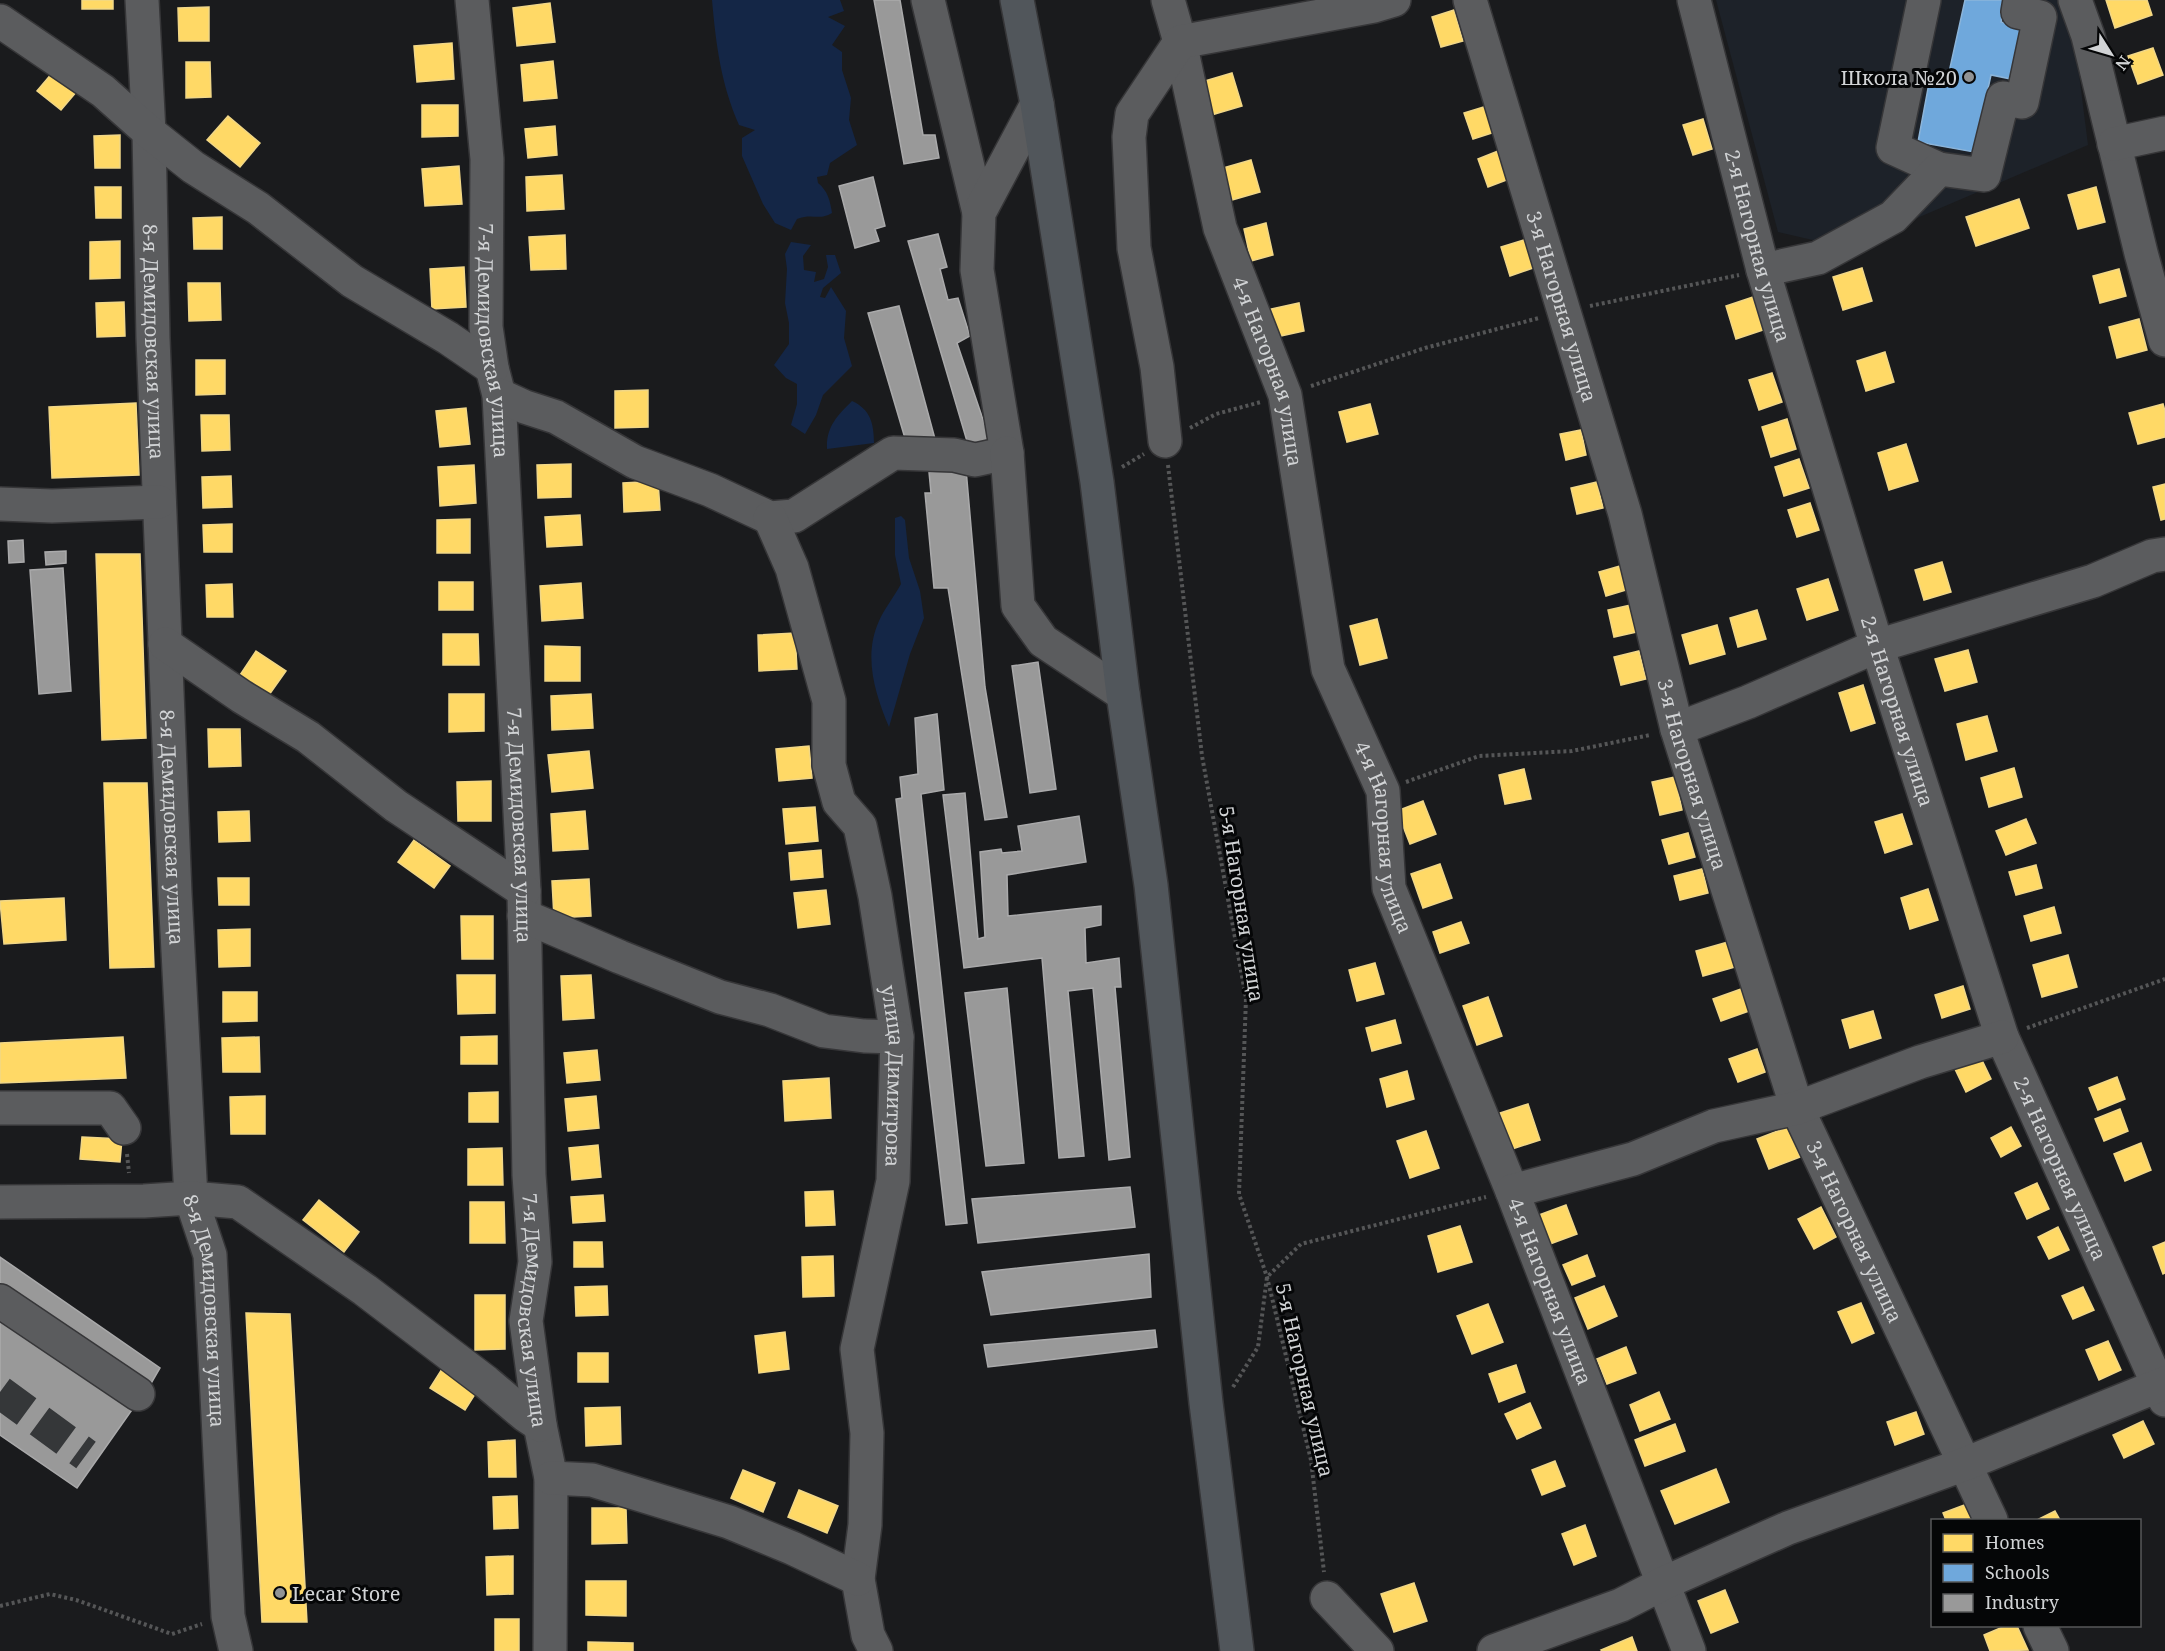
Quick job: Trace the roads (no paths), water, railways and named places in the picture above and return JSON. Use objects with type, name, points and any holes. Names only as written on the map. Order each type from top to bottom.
[{"type":"main road","points":[[1017,0],[1037,104],[1097,482],[1123,694],[1151,885],[1206,1403],[1238,1651]]},
{"type":"street","name":"8-я Демидовская улица","points":[[142,0],[149,132],[153,338],[175,894],[191,1198],[210,1255],[228,1616],[236,1651]]},
{"type":"street","name":"7-я Демидовская улица","points":[[472,0],[487,159],[486,327],[496,382],[514,661],[524,903],[529,1175],[535,1262],[526,1321],[540,1425],[551,1478],[550,1651]]},
{"type":"street","points":[[928,0],[979,213],[977,270],[1007,453],[1018,606],[1043,641],[1123,694]]},
{"type":"street","name":"4-я Нагорная улица","points":[[1168,0],[1180,42],[1220,228],[1285,395],[1328,669],[1383,791],[1389,888],[1512,1191],[1689,1651]]},
{"type":"street","points":[[1165,441],[1157,367],[1134,248],[1129,137],[1132,114],[1180,42],[1374,6],[1394,0]]},
{"type":"street","name":"3-я Нагорная улица","points":[[1470,0],[1626,514],[1677,729],[1797,1108],[1990,1519]]},
{"type":"street","name":"2-я Нагорная улица","points":[[1694,0],[1763,270],[1877,646],[2002,1037],[2163,1389]]},
{"type":"street","points":[[1924,0],[1893,148],[1939,169],[1984,175],[2003,98],[2022,102],[2040,17],[2018,12],[2020,0]]},
{"type":"street","points":[[2075,0],[2088,36],[2140,253],[2165,340]]},
{"type":"street","points":[[0,21],[103,91],[193,167],[258,208],[352,281],[448,338],[525,407],[556,417],[635,462],[710,490],[770,518],[794,516],[893,453],[954,455],[975,460],[1007,453]]},
{"type":"street","points":[[979,213],[1037,104]]},
{"type":"street","points":[[2114,144],[2165,133]]},
{"type":"street","points":[[1763,270],[1818,258],[1893,217],[1939,169]]},
{"type":"street","points":[[0,504],[52,506],[159,502]]},
{"type":"street","name":"улица Димитрова","points":[[770,518],[792,568],[829,701],[829,765],[840,802],[860,826],[875,897],[897,1037],[893,1181],[857,1349],[867,1433],[865,1525],[858,1579],[868,1635],[876,1651]]},
{"type":"street","points":[[1677,729],[1748,702],[1877,646],[2093,582],[2152,556],[2165,554]]},
{"type":"street","points":[[165,644],[242,697],[308,737],[524,903],[620,957],[720,997],[770,1010],[824,1031],[897,1037]]},
{"type":"street","points":[[1512,1191],[1633,1159],[1714,1126],[1797,1108],[1920,1062],[2002,1037]]},
{"type":"street","points":[[0,1108],[110,1108],[124,1128]]},
{"type":"street","points":[[0,1202],[144,1201],[191,1198],[238,1202],[365,1290],[540,1425]]},
{"type":"street","points":[[0,1301],[138,1394]]},
{"type":"street","points":[[1494,1651],[1621,1605],[1664,1583],[1788,1528],[2163,1389]]},
{"type":"street","points":[[551,1478],[592,1480],[729,1522],[858,1579]]},
{"type":"street","points":[[1328,1598],[1377,1651]]},
{"type":"street","points":[[2040,1627],[2052,1651]]},
{"type":"tunnel","points":[[0,1392],[86,1455]]},
{"type":"place","name":"Школа №20","points":[[1969,77]]},
{"type":"place","name":"Lecar Store","points":[[280,1593]]}]
